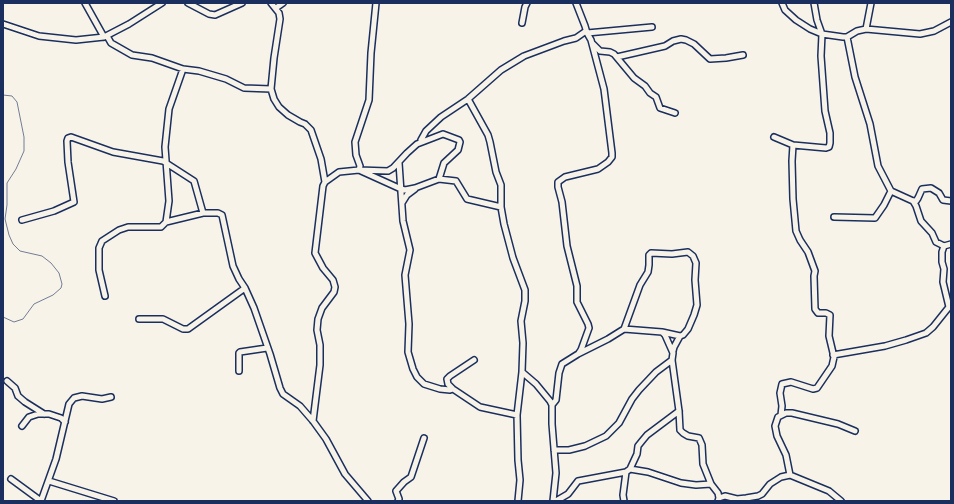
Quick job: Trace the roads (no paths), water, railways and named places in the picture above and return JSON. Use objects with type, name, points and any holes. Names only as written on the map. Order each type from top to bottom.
[{"type":"street","points":[[85,3],[105,36],[111,43],[132,55],[152,58],[183,69],[199,71],[244,88],[271,89]]},
{"type":"street","points":[[3,24],[39,36],[76,40],[105,36],[129,24],[162,3]]},
{"type":"street","points":[[188,3],[209,14],[215,15],[242,3]]},
{"type":"street","points":[[271,3],[279,13],[280,19],[271,89],[274,99],[278,107],[312,130],[321,159],[325,182],[323,186],[315,253],[323,268],[333,280],[335,287],[334,292],[322,308],[318,319],[317,330],[320,345],[320,365],[313,421]]},
{"type":"street","points":[[276,8],[283,3]]},
{"type":"street","points":[[359,170],[360,166],[356,155],[355,142],[369,100],[370,53],[376,3]]},
{"type":"street","points":[[522,23],[527,3]]},
{"type":"street","points":[[576,3],[586,32],[592,43],[604,89],[606,110],[610,127],[612,157],[598,169],[577,173],[561,179],[558,182],[567,246],[576,286],[577,302],[589,328],[581,350],[578,354]]},
{"type":"street","points":[[782,3],[785,10],[796,20],[810,29],[822,34],[843,37],[848,37],[857,31],[866,29],[920,34],[934,31],[951,22]]},
{"type":"street","points":[[774,137],[793,145],[826,148],[830,143],[830,134],[825,111],[821,56],[822,34],[817,20],[814,3]]},
{"type":"street","points":[[866,29],[871,3]]},
{"type":"street","points":[[421,140],[426,131],[441,117],[468,98],[501,70],[524,56],[576,38],[586,32],[652,27]]},
{"type":"street","points":[[848,37],[855,77],[870,124],[878,166],[891,191],[913,201],[921,221],[932,233],[942,254]]},
{"type":"street","points":[[617,57],[666,46],[673,41],[680,39],[694,44],[710,59],[743,55]]},
{"type":"street","points":[[592,43],[600,51],[610,52],[617,57],[634,78],[656,97],[660,108],[675,113]]},
{"type":"street","points":[[166,222],[169,201],[165,147],[169,109],[183,69]]},
{"type":"street","points":[[468,98],[488,135],[496,172],[501,185],[501,207],[513,258],[525,290],[525,301],[521,321],[523,344],[522,372],[517,415],[520,480],[518,501]]},
{"type":"street","points":[[325,182],[339,172],[359,170],[388,171],[399,164],[407,153],[422,142],[443,134],[459,140],[460,142],[458,150],[444,163],[439,179]]},
{"type":"street","points":[[22,220],[54,211],[74,202],[66,141],[70,137],[113,152],[152,158],[166,163],[194,181],[203,213]]},
{"type":"street","points":[[781,415],[782,406],[780,393],[782,384],[791,382],[813,389],[817,388],[832,366],[833,355],[829,336],[830,315],[826,313],[818,313],[815,308],[815,271],[808,252],[800,240],[795,227],[792,199],[793,145]]},
{"type":"street","points":[[399,164],[405,234],[410,250],[405,275],[409,324],[408,352],[413,369],[417,377],[424,384],[440,390],[453,389]]},
{"type":"street","points":[[359,170],[405,190],[439,179],[456,181],[467,199],[501,207]]},
{"type":"street","points":[[402,203],[407,195],[415,188]]},
{"type":"street","points":[[913,201],[916,201],[922,190],[927,188],[931,188],[939,193],[943,200],[951,201]]},
{"type":"street","points":[[834,217],[875,218],[891,191]]},
{"type":"street","points":[[105,296],[99,270],[99,248],[102,241],[119,230],[128,227],[155,228],[161,227],[166,222],[203,213],[218,212],[222,215],[233,266],[238,279],[245,288],[254,308],[283,394],[300,406],[313,421],[326,439],[346,474],[368,501]]},
{"type":"street","points":[[936,242],[944,246],[951,244]]},
{"type":"street","points":[[833,355],[885,346],[926,333],[950,309],[943,282],[944,268],[942,254],[944,246]]},
{"type":"street","points":[[624,329],[640,285],[648,272],[649,255],[651,253],[672,254],[686,251],[694,256],[696,260],[695,280],[697,305],[688,329],[680,336],[674,346],[672,360],[679,410],[680,430],[688,436],[699,438],[702,445],[703,464],[711,484],[718,493],[719,499],[725,496],[742,499],[758,496],[762,494],[770,484],[781,477],[790,475],[825,489],[841,501]]},
{"type":"street","points":[[139,319],[163,319],[183,329],[188,329],[245,288]]},
{"type":"street","points":[[552,405],[556,400],[559,373],[562,364],[624,329],[662,332],[680,336]]},
{"type":"street","points":[[662,332],[665,335],[673,353]]},
{"type":"street","points":[[239,371],[240,352],[267,348]]},
{"type":"street","points":[[474,360],[450,376],[448,379],[448,384],[480,407],[517,415]]},
{"type":"street","points":[[554,450],[569,450],[585,446],[606,436],[619,423],[632,399],[639,390],[656,372],[672,360]]},
{"type":"street","points":[[522,372],[536,384],[552,405],[556,473],[553,501]]},
{"type":"street","points":[[7,381],[15,388],[18,396],[25,402],[44,414],[61,418],[65,422]]},
{"type":"street","points":[[11,480],[41,501],[56,459],[69,404],[74,398],[82,396],[102,399],[110,397]]},
{"type":"street","points":[[624,501],[623,495],[628,471],[637,454],[638,446],[647,435],[679,410]]},
{"type":"street","points":[[790,475],[786,455],[777,436],[775,426],[775,421],[781,415],[792,413],[838,424],[855,431]]},
{"type":"street","points":[[22,426],[30,417],[44,414]]},
{"type":"street","points":[[398,501],[396,491],[411,477],[424,438]]},
{"type":"street","points":[[556,501],[568,494],[578,480],[628,471],[648,472],[681,483],[696,485],[711,484]]},
{"type":"street","points":[[49,481],[114,501]]},
{"type":"waterway","points":[[3,95],[12,96],[17,102],[24,137],[24,151],[16,169],[7,183],[7,205],[5,219],[9,235],[13,244],[20,251],[42,256],[51,263],[59,273],[62,284],[61,288],[53,295],[34,304],[23,319],[14,322],[3,317]]}]
